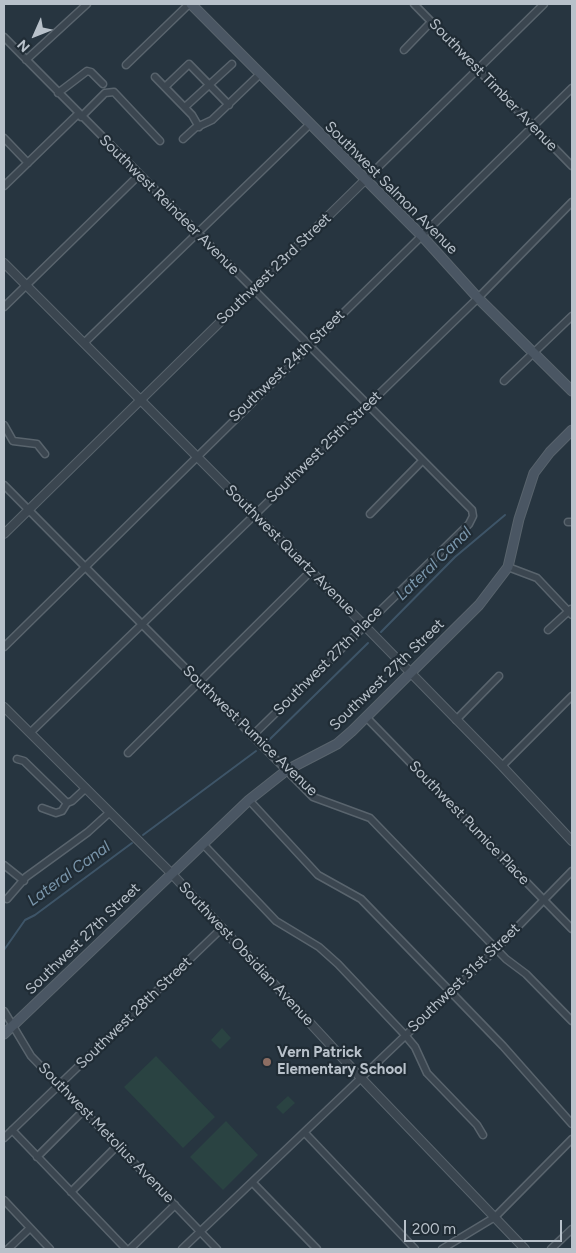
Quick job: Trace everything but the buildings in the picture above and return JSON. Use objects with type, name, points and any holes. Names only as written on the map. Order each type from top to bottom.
[{"type":"main road","name":"Southwest Salmon Avenue","points":[[190,4],[309,125],[366,179],[422,236],[478,298],[535,352],[572,391]]},
{"type":"main road","name":"Southwest 27th Street","points":[[4,1034],[249,800],[286,770],[337,744],[479,604],[508,567],[519,519],[534,473],[550,452],[572,430]]},
{"type":"street","points":[[26,60],[87,4]]},
{"type":"street","points":[[126,65],[190,4]]},
{"type":"street","name":"Southwest Timber Avenue","points":[[414,4],[572,166]]},
{"type":"street","name":"Southwest 23rd Street","points":[[4,534],[479,70],[544,4]]},
{"type":"street","points":[[404,50],[431,22]]},
{"type":"street","name":"Southwest Reindeer Avenue","points":[[4,36],[58,93],[472,510],[473,516],[469,524]]},
{"type":"street","points":[[164,87],[189,64],[229,105]]},
{"type":"street","points":[[184,107],[232,64]]},
{"type":"street","points":[[58,93],[87,71],[91,72],[102,84]]},
{"type":"street","points":[[184,139],[229,105],[260,74]]},
{"type":"street","points":[[155,77],[200,127]]},
{"type":"street","name":"Southwest 24th Street","points":[[4,646],[572,88]]},
{"type":"street","points":[[4,186],[105,93],[114,92],[160,140]]},
{"type":"street","points":[[84,343],[309,125]]},
{"type":"street","points":[[4,138],[28,163]]},
{"type":"street","points":[[4,307],[139,175]]},
{"type":"street","name":"Southwest 25th Street","points":[[31,732],[478,298],[572,202]]},
{"type":"street","name":"Southwest Quartz Avenue","points":[[4,262],[364,625],[409,674],[502,766],[572,841]]},
{"type":"street","points":[[504,381],[572,316]]},
{"type":"street","points":[[4,426],[13,441],[37,444],[45,454]]},
{"type":"street","points":[[370,514],[422,461]]},
{"type":"street","name":"Southwest Pumice Avenue","points":[[4,485],[313,797],[370,818],[496,949],[526,974],[572,1021]]},
{"type":"street","name":"Southwest 27th Place","points":[[252,736],[469,524]]},
{"type":"street","points":[[508,567],[537,578],[571,611],[548,630]]},
{"type":"street","points":[[128,753],[198,681],[311,571]]},
{"type":"street","points":[[456,720],[499,676]]},
{"type":"street","points":[[502,766],[572,696]]},
{"type":"street","name":"Southwest Obsidian Avenue","points":[[4,707],[172,874],[361,1078],[525,1249]]},
{"type":"street","name":"Southwest Pumice Place","points":[[366,717],[572,929]]},
{"type":"street","points":[[17,759],[24,762],[67,803]]},
{"type":"street","points":[[42,808],[56,813],[62,811],[67,803],[72,801],[86,788]]},
{"type":"street","points":[[249,800],[318,876],[361,899],[504,1046],[572,1124]]},
{"type":"street","points":[[7,900],[41,865],[88,832],[110,812]]},
{"type":"street","points":[[203,844],[276,921],[319,947],[332,958],[405,1035],[415,1047],[427,1073],[477,1125],[483,1135]]},
{"type":"street","points":[[4,865],[24,881]]},
{"type":"street","name":"Southwest 31st Street","points":[[182,1249],[496,949],[572,871]]},
{"type":"street","name":"Southwest 28th Street","points":[[4,1138],[221,929]]},
{"type":"street","name":"Southwest Metolius Avenue","points":[[4,1011],[31,1056],[217,1249]]},
{"type":"street","points":[[37,1157],[84,1110]]},
{"type":"street","points":[[12,1130],[126,1249]]},
{"type":"street","points":[[305,1132],[415,1249]]},
{"type":"street","points":[[442,1249],[495,1217],[572,1139]]},
{"type":"street","points":[[71,1192],[118,1145]]},
{"type":"street","points":[[253,1183],[317,1249]]},
{"type":"street","points":[[4,1200],[50,1249]]},
{"type":"street","points":[[130,1249],[175,1205]]},
{"type":"street","points":[[8,1249],[30,1228]]},
{"type":"street","points":[[551,1249],[572,1229]]},
{"type":"green space","points":[[222,1028],[231,1038],[220,1049],[211,1040]]},
{"type":"green space","points":[[156,1056],[215,1117],[183,1148],[124,1087]]},
{"type":"green space","points":[[288,1096],[295,1103],[283,1114],[276,1107]]},
{"type":"green space","points":[[226,1121],[258,1155],[223,1190],[190,1157]]},
{"type":"waterway","name":"Lateral Canal","points":[[381,632],[455,557],[505,515]]},
{"type":"waterway","name":"Lateral Canal","points":[[268,741],[368,643]]},
{"type":"waterway","name":"Lateral Canal","points":[[143,835],[256,751]]},
{"type":"waterway","name":"Lateral Canal","points":[[4,950],[25,920],[35,915],[132,843]]},
{"type":"place","name":"Vern Patrick Elementary School","points":[[267,1062]]}]
